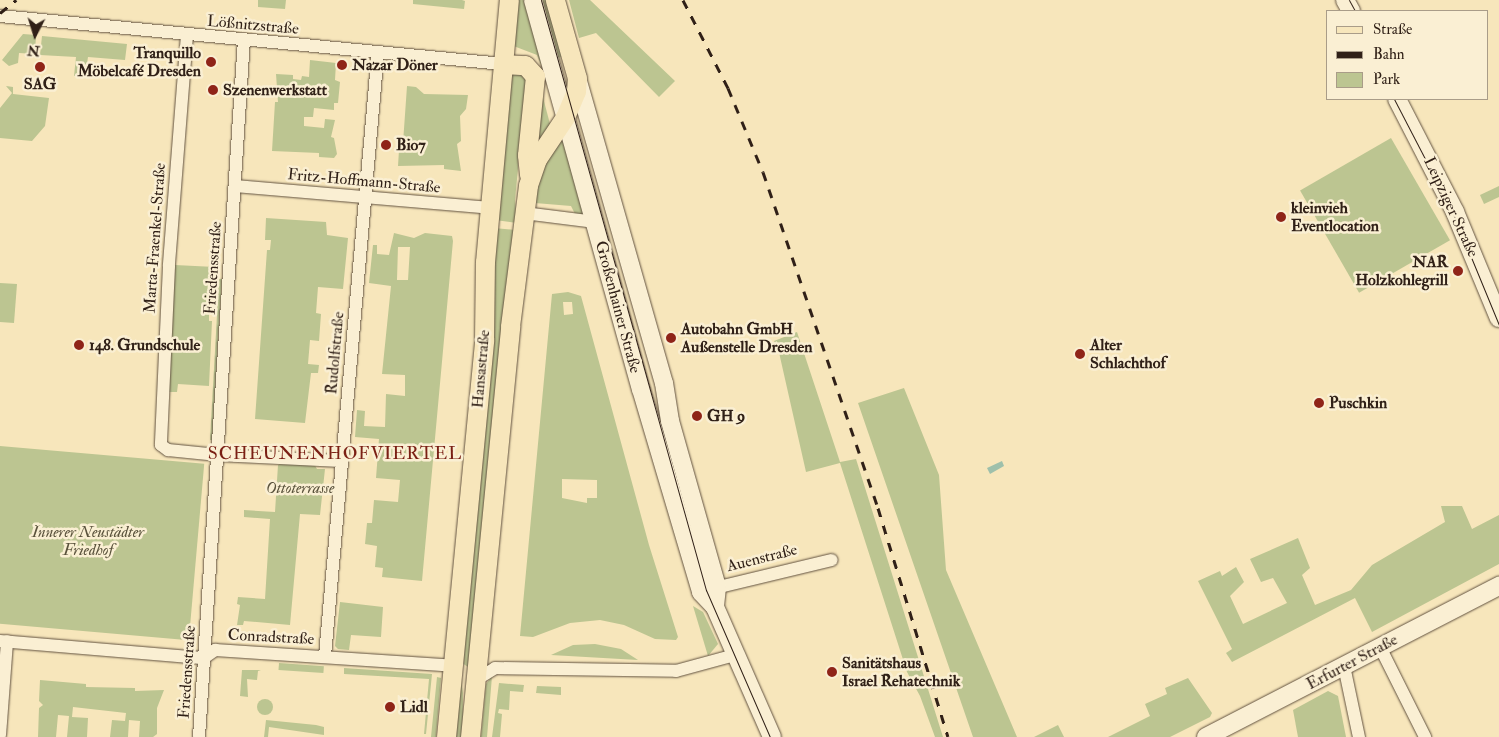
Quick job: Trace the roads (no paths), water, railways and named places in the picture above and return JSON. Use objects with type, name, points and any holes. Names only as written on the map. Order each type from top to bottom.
[{"type":"main road","name":"Hansastraße","points":[[446,737],[484,340],[485,208],[509,0]]},
{"type":"main road","name":"Großenhainer Straße","points":[[533,0],[595,222],[709,589],[735,655],[772,737]]},
{"type":"main road","name":"Hansastraße","points":[[470,737],[510,326],[529,179],[542,152],[565,118],[574,99],[577,78],[555,0]]},
{"type":"main road","points":[[503,64],[525,65],[535,76],[526,155],[529,179]]},
{"type":"main road","name":"Großenhainer Straße","points":[[577,78],[664,383],[670,421],[709,589]]},
{"type":"main road","name":"Leipziger Straße","points":[[1398,100],[1457,215],[1499,318]]},
{"type":"main road","name":"Erfurter Straße","points":[[1206,737],[1499,586]]},
{"type":"main road","points":[[453,666],[476,680]]},
{"type":"street","name":"Lößnitzstraße","points":[[0,16],[503,64]]},
{"type":"street","name":"Marta-Fraenkel-Straße","points":[[187,34],[160,438],[168,450],[218,455]]},
{"type":"street","name":"Friedensstraße","points":[[198,737],[244,40]]},
{"type":"street","name":"Rudolfstraße","points":[[324,656],[378,52]]},
{"type":"street","name":"Fritz-Hoffmann-Straße","points":[[235,186],[485,208]]},
{"type":"street","points":[[524,213],[595,222]]},
{"type":"street","points":[[218,455],[341,461]]},
{"type":"street","name":"Auenstraße","points":[[709,589],[832,560]]},
{"type":"street","points":[[0,735],[4,641]]},
{"type":"street","name":"Conradstraße","points":[[4,641],[204,658],[215,650],[453,666]]},
{"type":"street","points":[[1380,647],[1425,737]]},
{"type":"street","points":[[476,680],[495,668],[676,671],[735,655]]},
{"type":"street","points":[[1344,666],[1359,737]]},
{"type":"tram line","points":[[541,0],[706,590],[770,737]]},
{"type":"tram line","points":[[1349,0],[1354,10]]},
{"type":"tram line","points":[[1395,100],[1452,211],[1499,325]]},
{"type":"railway","points":[[0,13],[16,0]]},
{"type":"railway","points":[[683,0],[728,88],[763,172],[878,508],[948,737]]},
{"type":"place","name":"Tranquillo Möbelcafé Dresden","points":[[211,62]]},
{"type":"place","name":"Nazar Döner","points":[[342,65]]},
{"type":"place","name":"SAG","points":[[40,67]]},
{"type":"place","name":"Szenenwerkstatt","points":[[213,90]]},
{"type":"place","name":"Bio7","points":[[386,145]]},
{"type":"place","name":"kleinvieh Eventlocation","points":[[1281,217]]},
{"type":"place","name":"NAR Holzkohlegrill","points":[[1458,271]]},
{"type":"place","name":"Autobahn GmbH Außenstelle Dresden","points":[[671,338]]},
{"type":"place","name":"148. Grundschule","points":[[79,345]]},
{"type":"place","name":"Alter Schlachthof","points":[[1080,354]]},
{"type":"place","name":"Puschkin","points":[[1319,403]]},
{"type":"place","name":"GH 9","points":[[697,416]]},
{"type":"place","name":"Sanitätshaus Israel Rehatechnik","points":[[832,672]]},
{"type":"place","name":"Lidl","points":[[390,707]]},
{"type":"district","name":"SCHEUNENHOFVIERTEL","points":[[335,454]]},
{"type":"park label","name":"Ottoterrasse","points":[[300,488]]},
{"type":"park label","name":"Innerer Neustädter Friedhof","points":[[88,541]]}]
